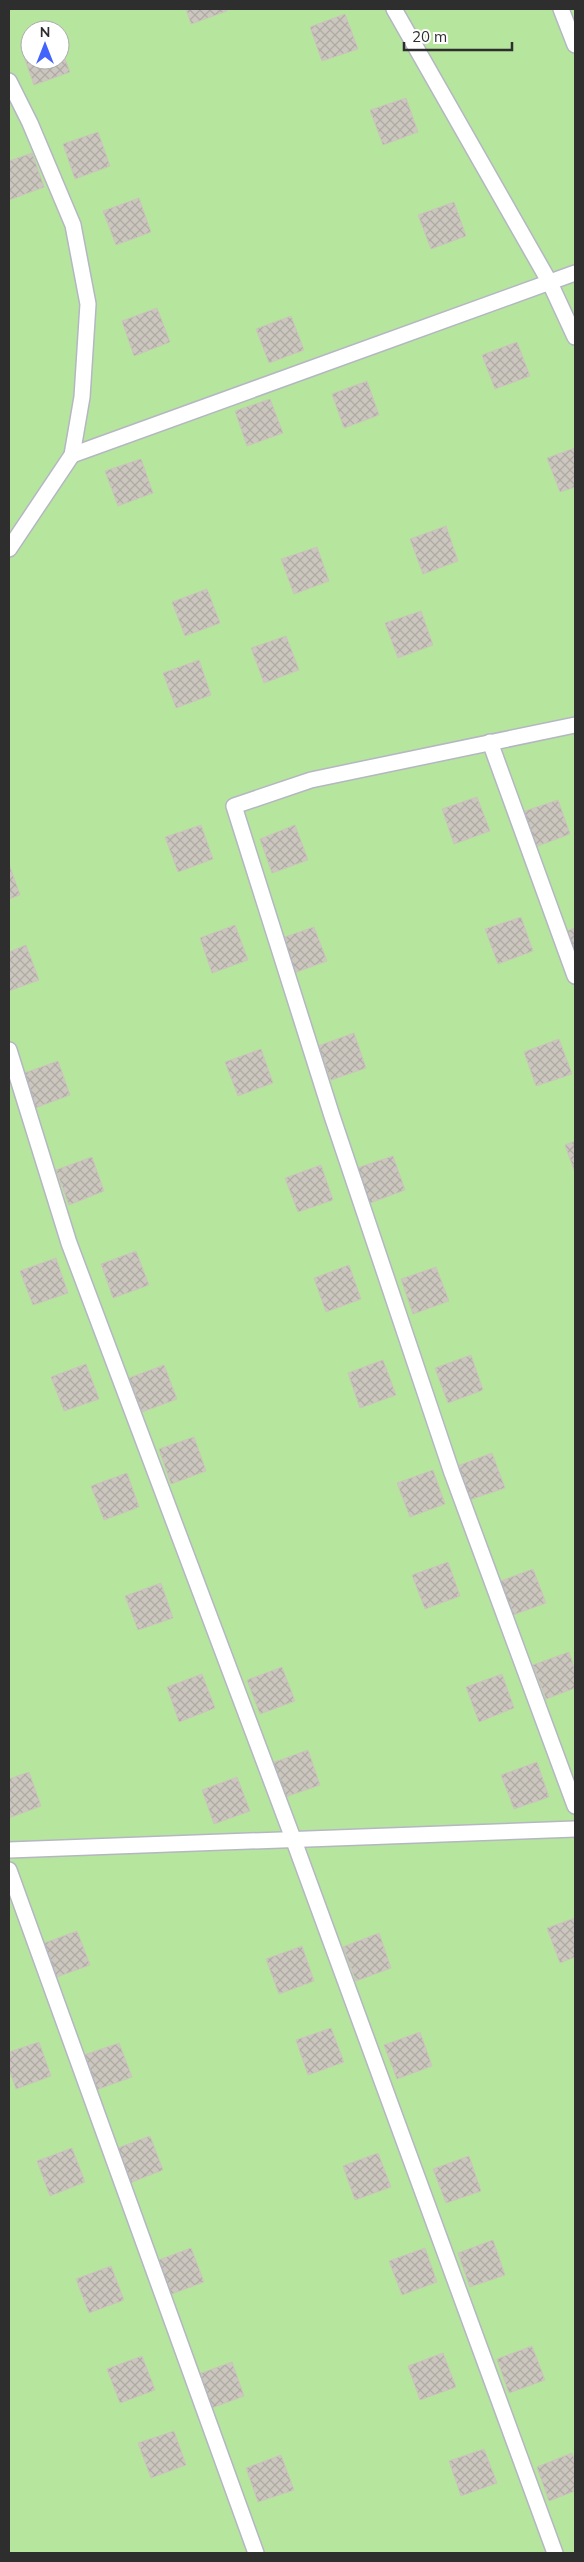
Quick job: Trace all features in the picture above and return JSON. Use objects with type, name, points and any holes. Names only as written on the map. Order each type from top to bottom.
[{"type":"lane","points":[[394,9],[550,283],[575,337]]},
{"type":"lane","points":[[561,9],[575,45]]},
{"type":"lane","points":[[9,81],[30,123],[73,225],[88,304],[82,397],[72,455],[9,549]]},
{"type":"lane","points":[[72,455],[575,273]]},
{"type":"lane","points":[[575,725],[311,780],[234,806],[332,1116],[448,1463],[575,1806]]},
{"type":"lane","points":[[490,742],[575,976]]},
{"type":"lane","points":[[9,1050],[69,1243],[294,1841],[555,2553]]},
{"type":"lane","points":[[9,1850],[294,1841],[575,1829]]},
{"type":"lane","points":[[9,1870],[256,2553]]},
{"type":"green space","points":[[9,9],[575,9],[575,2553],[9,2553]]},
{"type":"building","points":[[186,9],[226,9],[227,11],[191,24]]},
{"type":"building","points":[[345,14],[358,49],[322,61],[310,27]]},
{"type":"building","points":[[29,70],[69,70],[70,72],[34,85]]},
{"type":"building","points":[[406,98],[418,132],[383,145],[370,110]]},
{"type":"building","points":[[98,132],[110,166],[75,179],[63,144]]},
{"type":"building","points":[[32,153],[44,187],[9,200],[9,161]]},
{"type":"building","points":[[139,198],[151,232],[116,245],[103,211]]},
{"type":"building","points":[[454,202],[466,236],[431,249],[418,215]]},
{"type":"building","points":[[157,308],[170,342],[134,356],[122,321]]},
{"type":"building","points":[[291,316],[304,350],[269,363],[256,329]]},
{"type":"building","points":[[517,342],[530,376],[495,389],[482,355]]},
{"type":"building","points":[[367,381],[379,415],[344,428],[332,394]]},
{"type":"building","points":[[270,399],[283,433],[247,446],[235,411]]},
{"type":"building","points":[[575,448],[575,487],[560,492],[547,458]]},
{"type":"building","points":[[141,459],[153,493],[118,506],[105,471]]},
{"type":"building","points":[[446,526],[458,561],[423,574],[410,539]]},
{"type":"building","points":[[317,547],[329,581],[294,594],[281,559]]},
{"type":"building","points":[[207,589],[220,623],[185,636],[172,602]]},
{"type":"building","points":[[421,611],[433,645],[398,658],[385,623]]},
{"type":"building","points":[[286,636],[299,670],[264,683],[251,648]]},
{"type":"building","points":[[199,660],[211,695],[176,708],[163,673]]},
{"type":"building","points":[[477,797],[490,831],[454,844],[442,809]]},
{"type":"building","points":[[558,800],[570,834],[535,847],[522,812]]},
{"type":"building","points":[[201,825],[213,859],[178,872],[165,837]]},
{"type":"building","points":[[295,825],[308,860],[272,873],[260,839]]},
{"type":"building","points":[[9,864],[20,895],[9,899]]},
{"type":"building","points":[[521,917],[533,951],[498,964],[485,929]]},
{"type":"building","points":[[235,925],[248,960],[212,973],[200,938]]},
{"type":"building","points":[[314,927],[327,961],[291,974],[279,939]]},
{"type":"building","points":[[575,928],[575,962],[564,932]]},
{"type":"building","points":[[26,945],[39,980],[9,991],[9,952]]},
{"type":"building","points":[[354,1033],[366,1068],[331,1080],[318,1046]]},
{"type":"building","points":[[559,1039],[572,1074],[536,1086],[524,1052]]},
{"type":"building","points":[[261,1049],[273,1083],[238,1096],[225,1062]]},
{"type":"building","points":[[58,1061],[70,1095],[35,1108],[22,1074]]},
{"type":"building","points":[[575,1141],[575,1173],[565,1145]]},
{"type":"building","points":[[393,1156],[405,1190],[370,1203],[357,1168]]},
{"type":"building","points":[[92,1157],[104,1191],[69,1205],[56,1170]]},
{"type":"building","points":[[321,1165],[333,1200],[298,1212],[285,1178]]},
{"type":"building","points":[[136,1251],[149,1285],[113,1298],[101,1264]]},
{"type":"building","points":[[56,1258],[68,1293],[33,1305],[20,1271]]},
{"type":"building","points":[[349,1265],[361,1299],[326,1312],[314,1278]]},
{"type":"building","points":[[436,1267],[449,1301],[413,1314],[401,1279]]},
{"type":"building","points":[[471,1355],[483,1390],[448,1403],[435,1368]]},
{"type":"building","points":[[383,1360],[396,1395],[360,1408],[348,1373]]},
{"type":"building","points":[[86,1364],[99,1399],[64,1411],[51,1377]]},
{"type":"building","points":[[164,1365],[177,1399],[142,1412],[129,1378]]},
{"type":"building","points":[[194,1437],[206,1471],[171,1484],[159,1449]]},
{"type":"building","points":[[492,1453],[505,1488],[469,1500],[457,1466]]},
{"type":"building","points":[[433,1470],[445,1504],[410,1517],[397,1483]]},
{"type":"building","points":[[127,1473],[139,1507],[104,1520],[91,1486]]},
{"type":"building","points":[[448,1562],[460,1596],[425,1609],[412,1575]]},
{"type":"building","points":[[533,1569],[546,1603],[510,1616],[498,1582]]},
{"type":"building","points":[[161,1583],[173,1618],[138,1630],[125,1596]]},
{"type":"building","points":[[569,1652],[575,1670],[575,1688],[546,1699],[533,1665]]},
{"type":"building","points":[[282,1667],[295,1701],[260,1714],[247,1680]]},
{"type":"building","points":[[202,1674],[215,1708],[179,1722],[167,1687]]},
{"type":"building","points":[[502,1674],[514,1708],[479,1722],[466,1687]]},
{"type":"building","points":[[308,1750],[320,1785],[285,1797],[272,1763]]},
{"type":"building","points":[[537,1762],[549,1797],[514,1809],[501,1775]]},
{"type":"building","points":[[29,1772],[41,1806],[9,1818],[9,1779]]},
{"type":"building","points":[[237,1777],[250,1811],[214,1824],[202,1790]]},
{"type":"building","points":[[575,1918],[575,1957],[560,1963],[547,1928]]},
{"type":"building","points":[[77,1931],[90,1965],[54,1978],[42,1944]]},
{"type":"building","points":[[379,1933],[391,1968],[356,1981],[343,1947]]},
{"type":"building","points":[[302,1946],[314,1981],[279,1994],[266,1959]]},
{"type":"building","points":[[331,2028],[344,2062],[308,2075],[296,2040]]},
{"type":"building","points":[[420,2032],[432,2066],[397,2079],[384,2045]]},
{"type":"building","points":[[39,2042],[51,2076],[16,2089],[9,2069],[9,2052]]},
{"type":"building","points":[[119,2043],[132,2077],[96,2090],[84,2055]]},
{"type":"building","points":[[150,2136],[163,2170],[127,2184],[115,2149]]},
{"type":"building","points":[[72,2148],[85,2182],[50,2196],[37,2161]]},
{"type":"building","points":[[378,2153],[391,2187],[355,2200],[343,2166]]},
{"type":"building","points":[[469,2156],[481,2191],[446,2203],[433,2169]]},
{"type":"building","points":[[493,2240],[505,2275],[470,2287],[458,2253]]},
{"type":"building","points":[[191,2248],[204,2282],[169,2295],[156,2261]]},
{"type":"building","points":[[425,2248],[437,2282],[402,2295],[389,2261]]},
{"type":"building","points":[[111,2266],[124,2300],[89,2313],[76,2279]]},
{"type":"building","points":[[532,2346],[545,2380],[509,2393],[497,2359]]},
{"type":"building","points":[[443,2353],[456,2387],[420,2400],[408,2366]]},
{"type":"building","points":[[142,2356],[155,2390],[120,2403],[107,2369]]},
{"type":"building","points":[[232,2362],[244,2396],[209,2409],[196,2375]]},
{"type":"building","points":[[174,2431],[186,2465],[151,2478],[138,2443]]},
{"type":"building","points":[[484,2449],[497,2483],[461,2496],[449,2461]]},
{"type":"building","points":[[572,2453],[575,2462],[575,2491],[549,2501],[537,2467]]},
{"type":"building","points":[[281,2455],[294,2490],[258,2502],[246,2468]]}]
